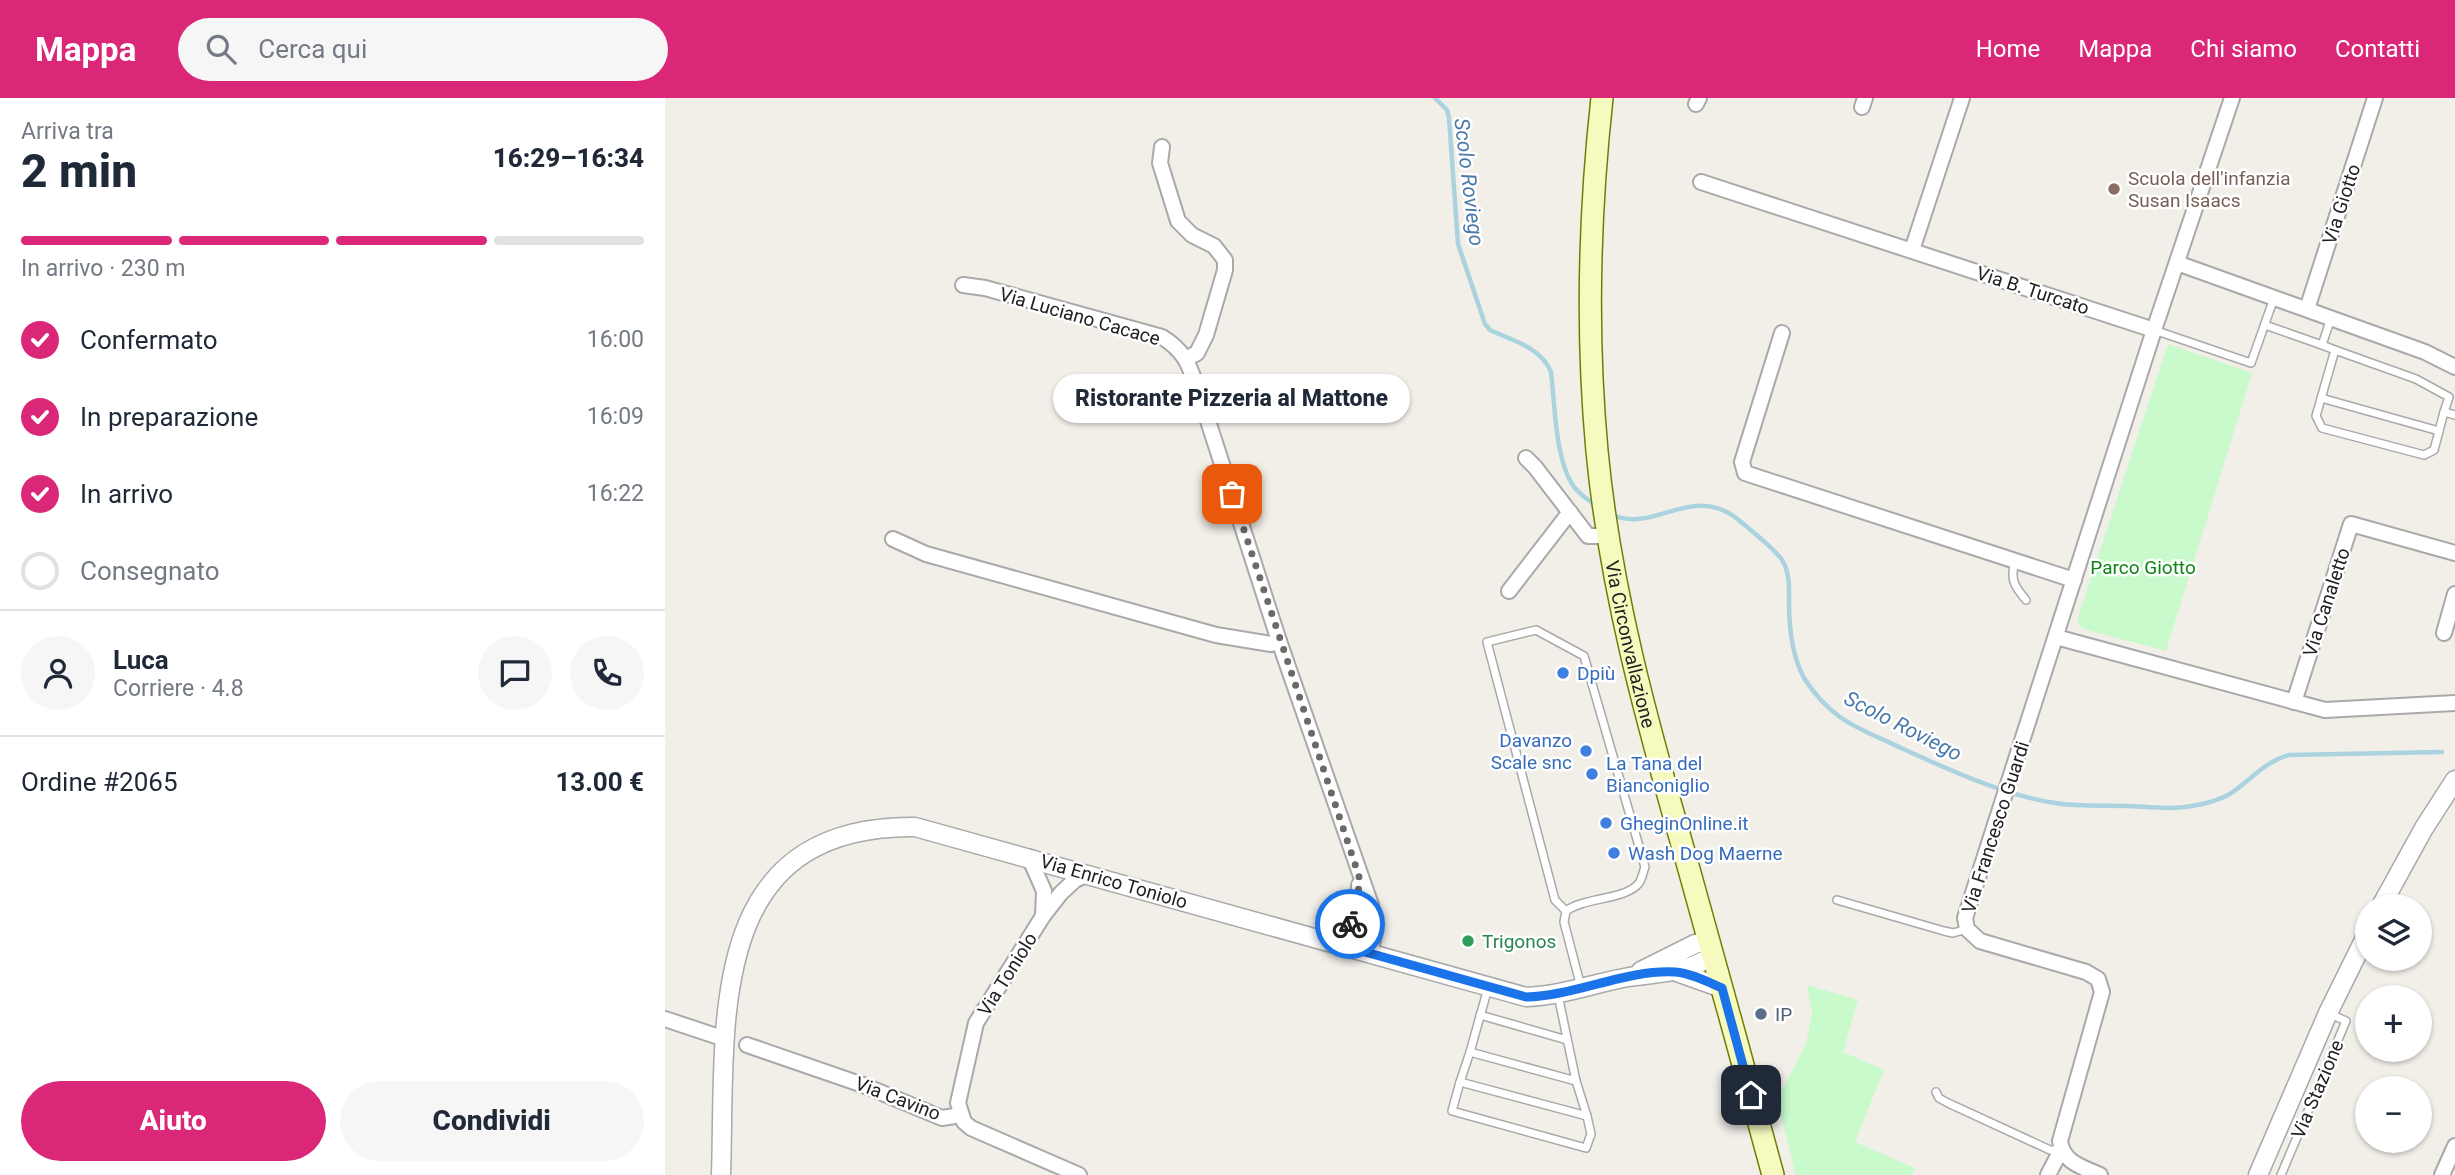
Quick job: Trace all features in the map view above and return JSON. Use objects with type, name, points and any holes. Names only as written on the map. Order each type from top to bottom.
[{"type":"main road","name":"Via Circonvallazione","points":[[1602,98],[1589,248],[1590,331],[1597,451],[1608,533],[1623,625],[1773,1175]]},
{"type":"street","points":[[1913,250],[1962,98]]},
{"type":"street","name":"Via Francesco Guardi","points":[[2048,1175],[2061,1150],[2063,1129],[2102,992],[2098,979],[2086,972],[1980,941],[1967,929],[1967,910],[2154,330],[2232,98]]},
{"type":"street","name":"Via Giotto","points":[[2307,309],[2375,98]]},
{"type":"street","points":[[1162,147],[1160,163],[1178,221],[1192,235],[1214,246],[1225,260],[1225,270],[1206,335],[1197,353],[1186,359]]},
{"type":"street","name":"Via B. Turcato","points":[[1701,182],[2154,330]]},
{"type":"street","points":[[2177,262],[2425,352],[2455,367]]},
{"type":"street","name":"Via Luciano Cacace","points":[[963,285],[985,288],[1162,337],[1177,346],[1186,359],[1279,641],[1371,905],[1375,932],[1370,953]]},
{"type":"street","points":[[1782,333],[1742,462],[1745,473],[2074,580]]},
{"type":"street","points":[[1526,458],[1588,536],[1608,533]]},
{"type":"street","points":[[1509,591],[1570,512]]},
{"type":"street","name":"Via Canaletto","points":[[2294,702],[2351,524],[2455,553]]},
{"type":"street","points":[[893,539],[926,554],[1216,635],[1271,644],[1279,641]]},
{"type":"street","points":[[2444,633],[2455,594]]},
{"type":"street","points":[[2056,637],[2325,710],[2455,703]]},
{"type":"street","points":[[2388,894],[2424,828],[2455,780]]},
{"type":"street","name":"Via Enrico Toniolo","points":[[721,1175],[725,1039],[731,974],[746,922],[760,896],[781,872],[806,853],[830,841],[858,832],[887,826],[915,827],[1526,997],[1558,994],[1628,977],[1677,972],[1701,964],[1711,948],[1695,944],[1628,977]]},
{"type":"street","name":"Via Toniolo","points":[[1029,857],[1044,891],[1043,916]]},
{"type":"street","name":"Via Toniolo","points":[[961,1115],[958,1103],[976,1023],[1061,892],[1088,874]]},
{"type":"street","name":"Via Luciano Cacace","points":[[1340,945],[1358,904],[1359,876]]},
{"type":"street","name":"Via Stazione","points":[[2258,1175],[2328,1013],[2355,958]]},
{"type":"street","name":"Via Enrico Toniolo","points":[[1677,972],[1722,988]]},
{"type":"street","points":[[665,1019],[725,1039]]},
{"type":"street","name":"Via Cavino","points":[[747,1045],[863,1085],[942,1118],[961,1115],[971,1128],[1079,1175]]},
{"type":"street","points":[[2442,1175],[2455,1146]]},
{"type":"street","points":[[2061,1150],[2070,1161],[2101,1175]]},
{"type":"lane","points":[[2154,330],[2251,363],[2274,297]]},
{"type":"lane","points":[[2322,345],[2331,318]]},
{"type":"lane","points":[[2265,325],[2322,345],[2416,379],[2449,397],[2434,450],[2424,455],[2322,428],[2316,416],[2335,350]]},
{"type":"lane","points":[[2321,398],[2439,431]]},
{"type":"lane","points":[[2444,412],[2455,415]]},
{"type":"lane","points":[[2015,561],[2011,574],[2014,585],[2026,600]]},
{"type":"lane","points":[[1536,630],[1584,656],[1645,867],[1639,882],[1629,890],[1575,905],[1566,911],[1555,900],[1487,642],[1536,630]]},
{"type":"lane","points":[[1837,900],[1944,931],[1953,933],[1967,929]]},
{"type":"lane","points":[[1566,911],[1565,922],[1581,988]]},
{"type":"lane","points":[[1488,987],[1452,1111],[1586,1148],[1591,1134],[1576,1081],[1558,994]]},
{"type":"lane","name":"Via Stazione","points":[[2281,1175],[2346,1021],[2328,1013]]},
{"type":"lane","points":[[1480,1015],[1567,1040]]},
{"type":"lane","points":[[1470,1052],[1576,1081]]},
{"type":"lane","points":[[1461,1082],[1587,1116]]},
{"type":"lane","points":[[1935,1092],[1939,1098],[2050,1150],[2061,1150]]},
{"type":"green space","name":"Parco Giotto","points":[[2168,344],[2252,373],[2166,651],[2084,629],[2078,624],[2078,617]]},
{"type":"green space","points":[[1807,985],[1858,1000],[1843,1052],[1884,1070],[1855,1142],[1915,1168],[1912,1175],[1796,1175],[1777,1100],[1806,1044],[1812,1014]]},
{"type":"waterway","name":"Scolo Roviego","points":[[1435,98],[1447,110],[1449,118],[1458,244],[1485,324],[1490,330],[1533,351],[1546,363],[1551,372],[1559,445],[1566,473],[1577,491],[1596,506]]},
{"type":"waterway","name":"Scolo Roviego","points":[[1613,515],[1628,519],[1643,518],[1703,506],[1719,508],[1735,517],[1773,550],[1785,565],[1789,580],[1789,611],[1794,651],[1804,678],[1825,704],[1847,722],[1870,734],[1957,773],[2017,794],[2074,805],[2184,807],[2224,797],[2272,762],[2289,755],[2442,752]]},
{"type":"way so far","points":[[1232,494],[1359,876],[1360,894],[1355,916],[1350,924]]},
{"type":"place","name":"Scuola dell'infanzia Susan Isaacs","points":[[2114,189]]},
{"type":"place","name":"Ristorante Pizzeria al Mattone","points":[[1232,494]]},
{"type":"place","name":"Dpiù","points":[[1563,673]]},
{"type":"place","name":"Davanzo Scale snc","points":[[1586,751]]},
{"type":"place","name":"La Tana del Bianconiglio","points":[[1592,774]]},
{"type":"place","name":"GheginOnline.it","points":[[1606,823]]},
{"type":"place","name":"Wash Dog Maerne","points":[[1614,853]]},
{"type":"place","name":"Trigonos","points":[[1468,941]]},
{"type":"place","name":"IP","points":[[1761,1014]]},
{"type":"route","points":[[1350,924],[1340,945],[1526,997],[1547,996],[1628,977],[1677,972],[1722,988],[1751,1095]]}]
